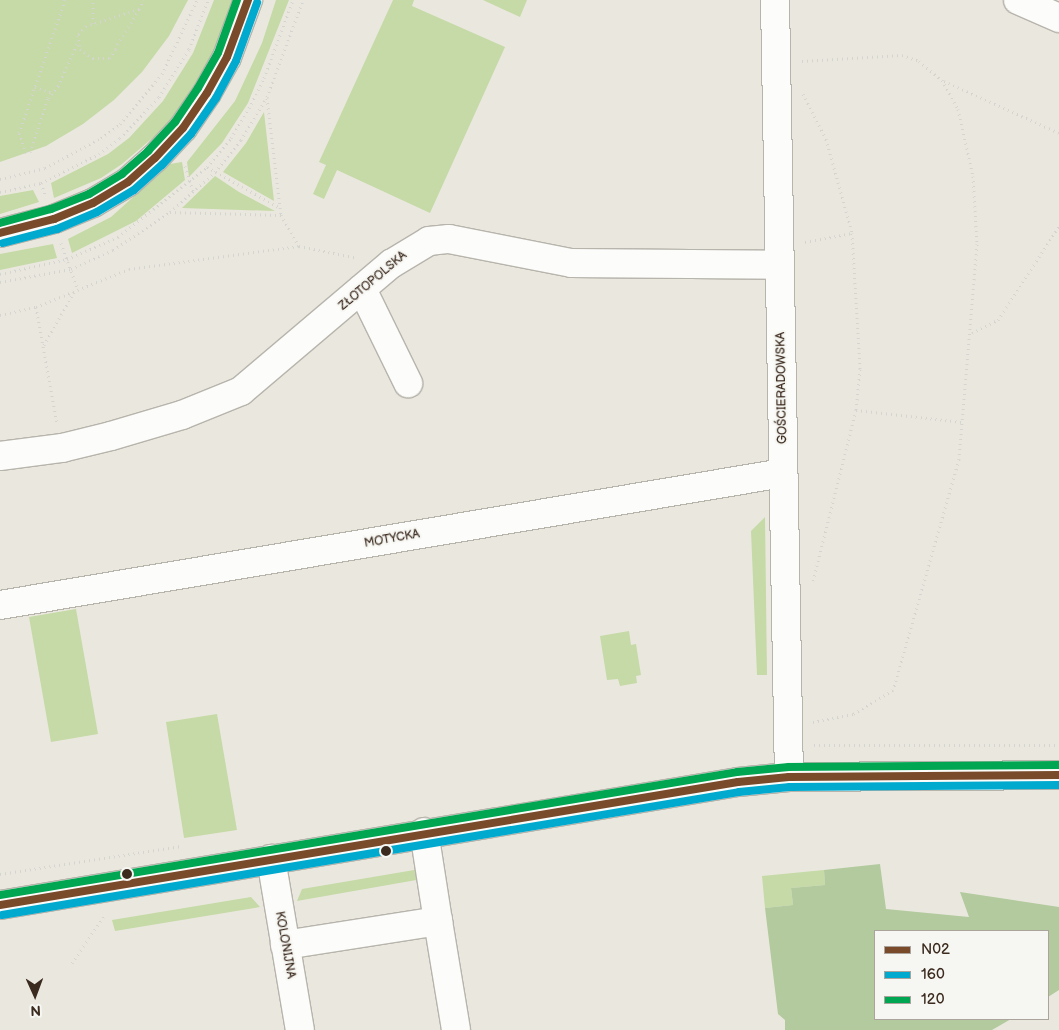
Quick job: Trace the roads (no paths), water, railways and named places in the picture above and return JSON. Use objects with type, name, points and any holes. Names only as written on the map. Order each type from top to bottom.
[{"type":"street","points":[[0,233],[54,219],[94,203],[149,164],[183,128],[207,93],[227,57],[248,0]]},
{"type":"street","name":"GOŚCIERADOWSKA","points":[[775,0],[776,62],[787,254],[783,473],[789,777]]},
{"type":"street","points":[[1018,0],[1059,18]]},
{"type":"street","name":"ZŁOTOPOLSKA","points":[[0,456],[62,448],[159,422],[241,391],[391,264],[411,249],[429,241],[449,239],[571,263],[787,254]]},
{"type":"street","points":[[362,289],[408,383]]},
{"type":"street","name":"MOTYCKA","points":[[0,605],[783,473]]},
{"type":"street","points":[[0,905],[424,832],[738,782],[789,777],[1059,775]]},
{"type":"street","points":[[424,832],[456,1030]]},
{"type":"street","name":"KOLONIJNA","points":[[271,859],[300,1030]]},
{"type":"street","points":[[285,945],[438,921]]}]
